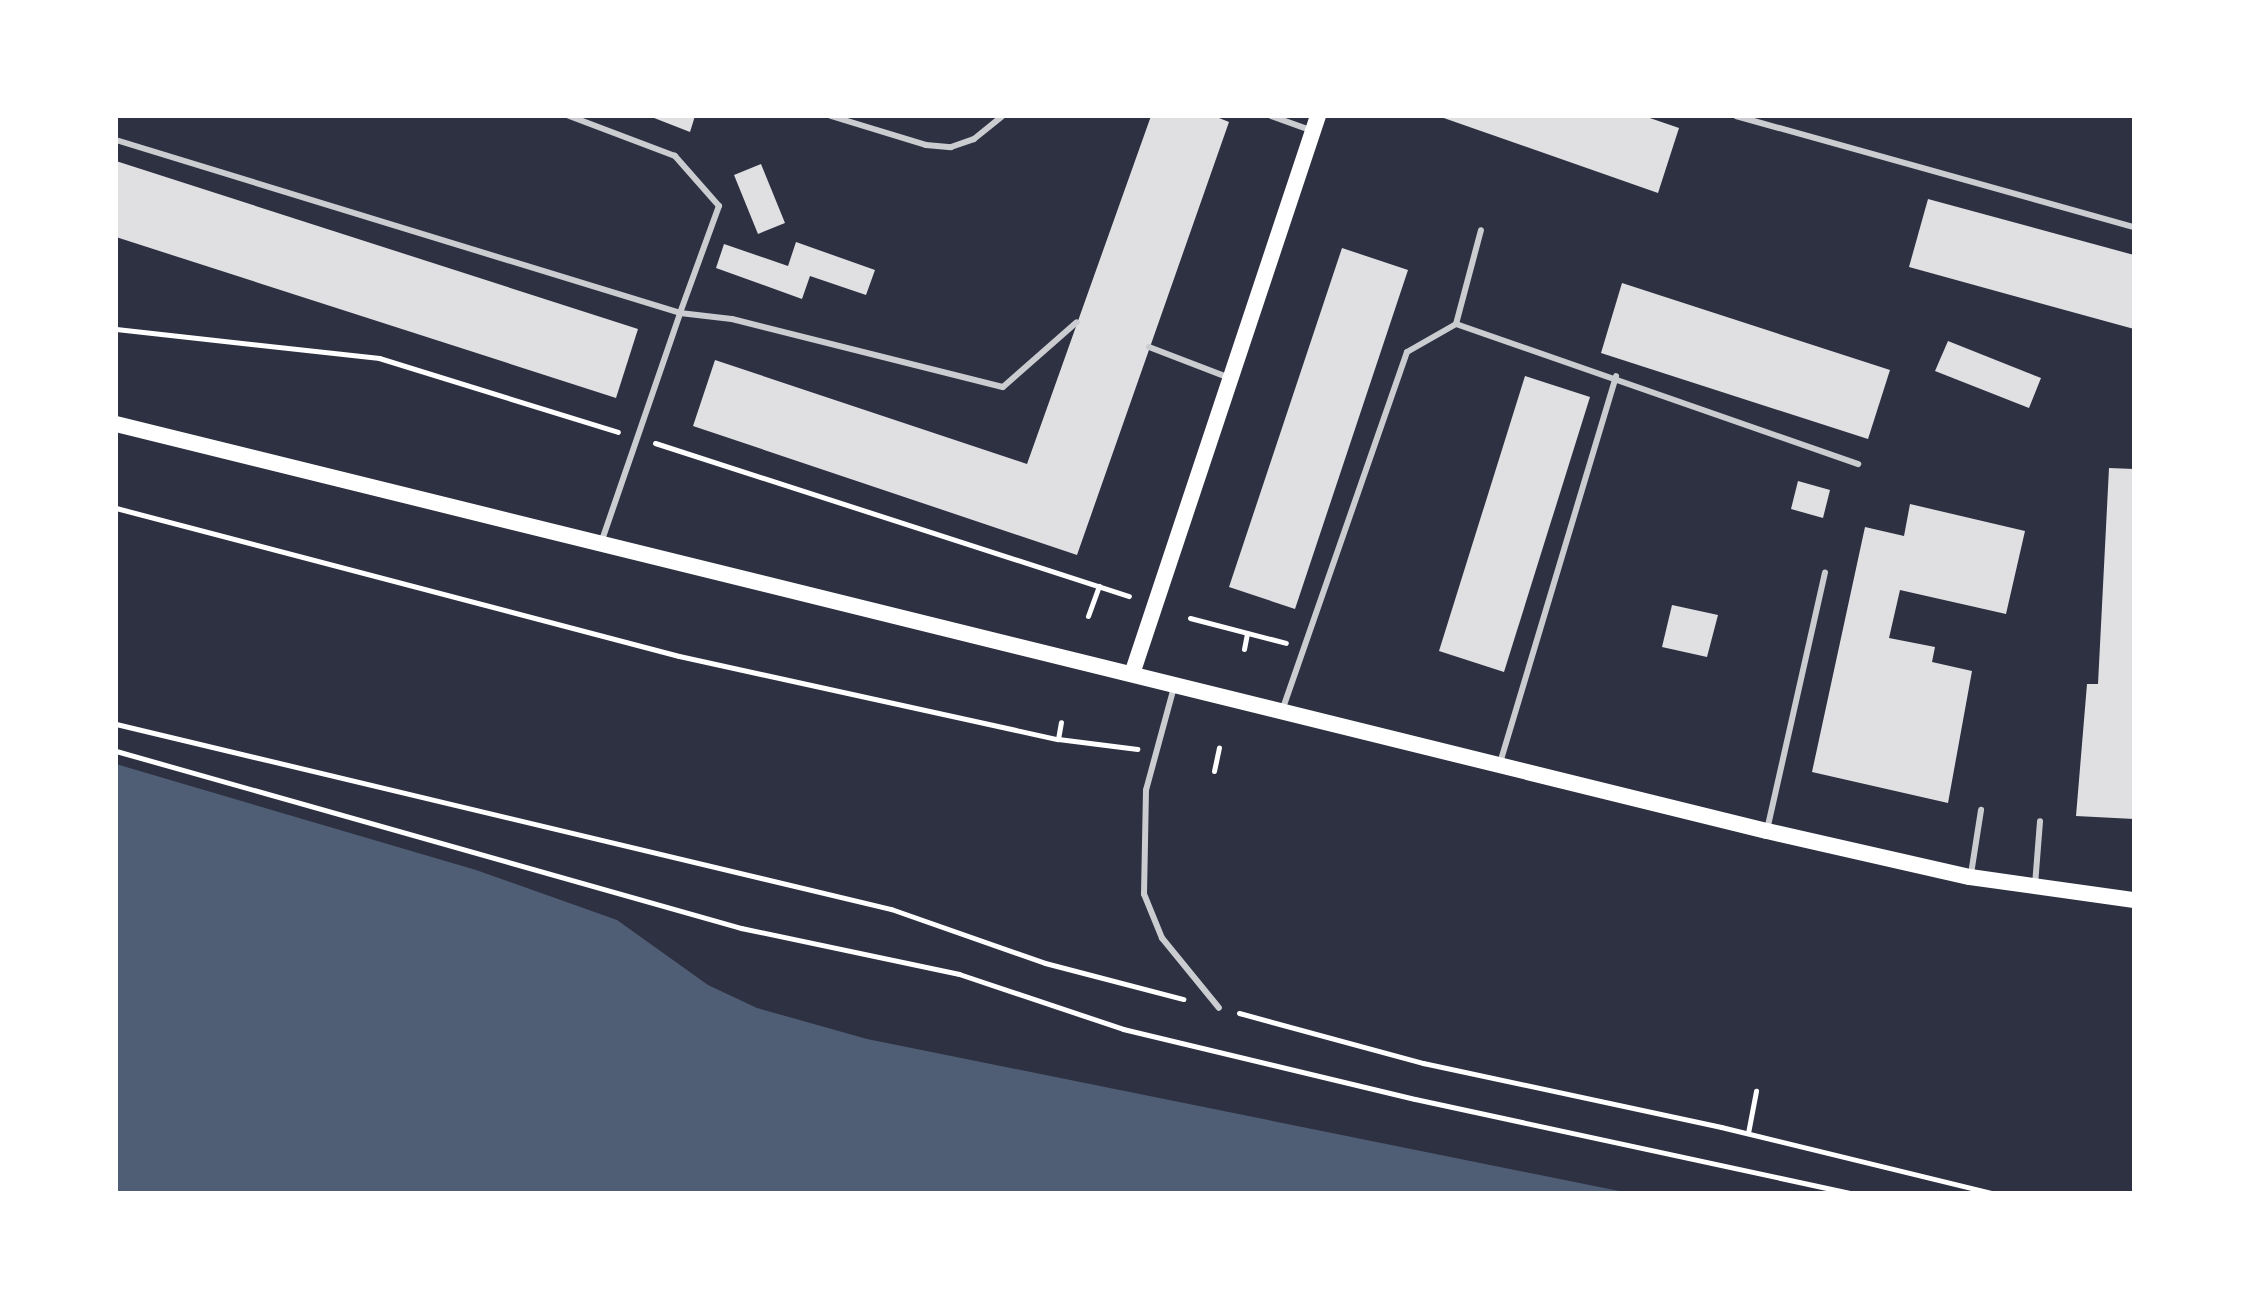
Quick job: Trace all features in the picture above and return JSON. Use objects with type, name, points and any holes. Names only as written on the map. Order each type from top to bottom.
[{"type":"main road","points":[[1133,671],[1227,377],[1315,124]]},
{"type":"main road","points":[[116,424],[600,547],[1133,671],[1767,831],[1970,877],[2035,889],[2134,900]]},
{"type":"lane","points":[[569,116],[675,156],[719,206],[600,547]]},
{"type":"lane","points":[[831,116],[926,145],[951,147],[974,139],[1002,116]]},
{"type":"lane","points":[[1271,116],[1315,124]]},
{"type":"lane","points":[[1736,116],[2134,227]]},
{"type":"lane","points":[[116,140],[680,313],[732,319],[1003,387],[1077,322]]},
{"type":"lane","points":[[1283,708],[1301,647],[1407,352],[1456,324],[1481,230]]},
{"type":"lane","points":[[1456,324],[1616,376],[1858,464]]},
{"type":"lane","points":[[1149,347],[1227,377]]},
{"type":"lane","points":[[1500,764],[1616,376]]},
{"type":"lane","points":[[1767,831],[1825,572]]},
{"type":"lane","points":[[1175,682],[1146,790],[1144,894],[1162,938],[1219,1008]]},
{"type":"lane","points":[[1970,877],[1981,810]]},
{"type":"lane","points":[[2035,889],[2040,821]]},
{"type":"path","points":[[116,508],[679,656],[1058,739],[1157,751]]},
{"type":"path","points":[[1088,616],[1099,586],[1129,596]]},
{"type":"path","points":[[1190,618],[1301,647]]},
{"type":"path","points":[[1244,649],[1247,633]]},
{"type":"path","points":[[1058,739],[1061,722]]},
{"type":"path","points":[[116,724],[891,909],[1045,963],[1423,1063],[1748,1133],[1992,1193]]},
{"type":"path","points":[[1214,771],[1219,748]]},
{"type":"path","points":[[116,751],[741,928],[959,974],[1123,1029],[1415,1099],[1851,1193]]},
{"type":"path","points":[[1748,1133],[1756,1091]]},
{"type":"water","points":[[116,764],[476,870],[617,920],[708,985],[757,1008],[867,1039],[1629,1193],[116,1193]]},
{"type":"building","points":[[649,116],[695,116],[690,132]]},
{"type":"building","points":[[1151,116],[1214,116],[1229,122],[1077,555],[693,426],[715,360],[1027,464]]},
{"type":"building","points":[[1438,116],[1644,116],[1679,128],[1658,193]]},
{"type":"building","points":[[116,161],[638,329],[616,398],[116,237]]},
{"type":"building","points":[[761,164],[785,223],[758,234],[734,175]]},
{"type":"building","points":[[1928,199],[2134,255],[2134,329],[1909,267]]},
{"type":"building","points":[[796,242],[875,270],[866,295],[810,276],[802,299],[716,268],[724,244],[788,266]]},
{"type":"building","points":[[1342,248],[1408,270],[1295,609],[1229,587]]},
{"type":"building","points":[[1622,283],[1890,370],[1868,439],[1601,353]]},
{"type":"building","points":[[1948,341],[2041,378],[2029,408],[1935,371]]},
{"type":"building","points":[[1525,376],[1590,397],[1504,672],[1439,651]]},
{"type":"building","points":[[2109,468],[2134,469],[2134,819],[2076,816],[2087,684],[2098,684]]},
{"type":"building","points":[[1798,481],[1830,490],[1823,518],[1791,509]]},
{"type":"building","points":[[1910,504],[2025,531],[2006,614],[1900,590],[1889,638],[1935,647],[1932,662],[1972,671],[1948,803],[1812,772],[1865,527],[1904,536]]},
{"type":"building","points":[[1672,605],[1718,615],[1707,657],[1662,647]]}]
